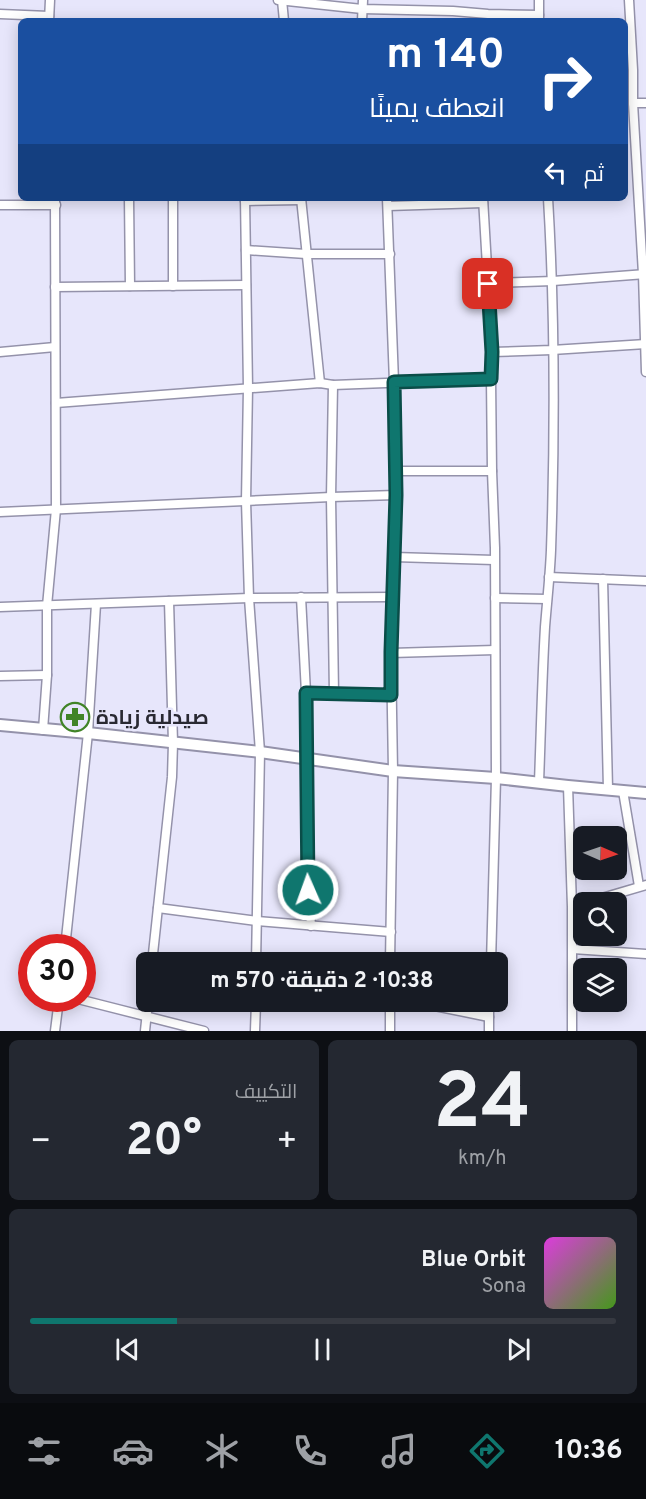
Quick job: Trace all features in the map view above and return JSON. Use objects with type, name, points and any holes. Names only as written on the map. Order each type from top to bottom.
[{"type":"street","points":[[0,14],[49,18],[50,0]]},
{"type":"street","points":[[284,18],[281,0],[453,11],[488,17],[539,18],[538,0]]},
{"type":"street","points":[[453,0],[453,11]]},
{"type":"street","points":[[629,0],[629,70],[644,274],[646,372]]},
{"type":"street","points":[[633,102],[646,103]]},
{"type":"street","points":[[129,201],[130,286]]},
{"type":"street","points":[[173,201],[173,286]]},
{"type":"street","points":[[245,201],[248,388],[246,501],[249,598],[260,752],[256,952]]},
{"type":"street","points":[[301,201],[320,383]]},
{"type":"street","points":[[390,952],[393,771],[391,652],[396,471],[388,202],[436,201]]},
{"type":"street","points":[[483,201],[492,352],[495,598],[496,778],[490,952]]},
{"type":"street","points":[[539,782],[554,453],[553,281],[548,201]]},
{"type":"street","points":[[0,205],[56,202],[56,509],[47,606],[47,675],[43,730]]},
{"type":"street","points":[[246,250],[306,254],[390,254]]},
{"type":"street","points":[[488,284],[644,274]]},
{"type":"street","points":[[56,287],[246,285]]},
{"type":"street","points":[[492,352],[645,344]]},
{"type":"street","points":[[0,352],[56,347]]},
{"type":"street","points":[[56,403],[320,383],[333,385],[491,379]]},
{"type":"street","points":[[333,385],[331,496],[334,694]]},
{"type":"street","points":[[396,471],[492,471]]},
{"type":"street","points":[[0,512],[396,495]]},
{"type":"street","points":[[394,557],[494,560]]},
{"type":"street","points":[[549,577],[646,581]]},
{"type":"street","points":[[603,579],[608,789]]},
{"type":"street","points":[[301,597],[308,759],[307,872],[311,926]]},
{"type":"street","points":[[0,607],[249,598],[392,597]]},
{"type":"street","points":[[495,598],[547,598]]},
{"type":"street","points":[[153,952],[172,777],[169,601]]},
{"type":"street","points":[[66,934],[88,733],[96,604]]},
{"type":"street","points":[[391,652],[495,650]]},
{"type":"street","points":[[0,676],[47,675]]},
{"type":"street","points":[[306,693],[391,695]]},
{"type":"street","points":[[0,725],[260,752],[393,771],[496,778],[646,793]]},
{"type":"street","points":[[568,786],[573,907]]},
{"type":"street","points":[[620,892],[643,885],[623,791]]},
{"type":"street","points":[[158,908],[257,921],[391,932]]},
{"type":"street","points":[[572,1031],[573,949],[646,954]]},
{"type":"street","points":[[96,1004],[204,1031]]},
{"type":"street","points":[[55,1031],[57,1012]]},
{"type":"street","points":[[145,1031],[147,1012]]},
{"type":"street","points":[[255,1031],[256,1012]]},
{"type":"street","points":[[390,1012],[390,1031]]},
{"type":"street","points":[[464,1012],[489,1017]]},
{"type":"street","points":[[489,1012],[489,1031]]},
{"type":"place","name":"صيدلية زيادة","points":[[75,717]]},
{"type":"route","points":[[308,890],[306,693],[391,695],[396,495],[394,382],[491,379],[492,352],[488,284]]}]
